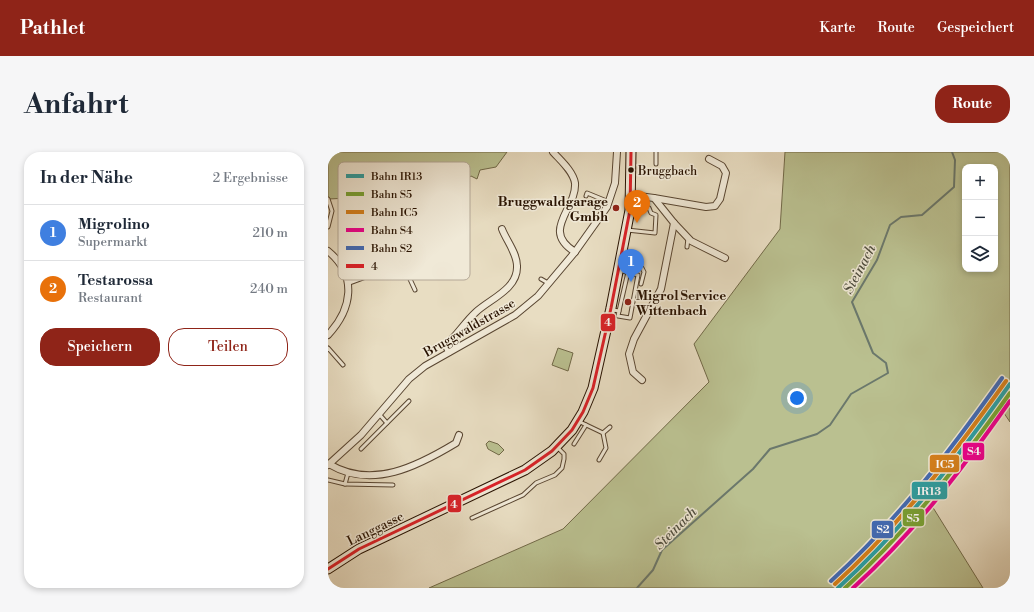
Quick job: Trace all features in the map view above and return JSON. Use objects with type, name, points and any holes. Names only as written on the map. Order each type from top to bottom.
[{"type":"main road","name":"Langgasse","points":[[328,569],[359,549],[525,470],[557,447],[582,423],[615,310],[630,205],[631,152]]},
{"type":"street","points":[[553,152],[574,178],[574,189],[560,231],[565,245],[575,252]]},
{"type":"street","name":"Bruggwaldstrasse","points":[[328,464],[361,435],[409,379],[425,366],[515,315],[531,304],[550,284],[596,223],[609,202],[616,175],[617,152]]},
{"type":"street","points":[[631,195],[706,207],[715,206],[720,199],[726,173],[722,166],[709,159]]},
{"type":"street","points":[[654,198],[688,238],[724,258]]},
{"type":"street","points":[[642,380],[633,372],[629,354],[634,339],[661,289],[674,223]]},
{"type":"street","points":[[449,352],[446,346],[447,344],[475,312],[508,288],[513,282],[517,266],[515,256],[502,229]]},
{"type":"street","points":[[328,252],[338,261]]},
{"type":"street","points":[[328,335],[344,313],[348,299],[348,282],[353,280]]},
{"type":"street","points":[[328,464],[348,473],[370,476],[392,473],[441,452],[456,443],[459,435]]},
{"type":"lane","points":[[656,152],[656,164]]},
{"type":"lane","points":[[586,196],[587,193],[609,202]]},
{"type":"lane","points":[[328,198],[332,211],[328,227]]},
{"type":"lane","points":[[596,202],[598,198]]},
{"type":"lane","points":[[627,230],[655,233],[656,215],[651,213],[649,208],[630,205]]},
{"type":"lane","points":[[687,247],[688,238]]},
{"type":"lane","points":[[622,269],[642,268],[644,272],[641,284]]},
{"type":"lane","points":[[615,310],[618,316],[630,318],[638,275],[622,269]]},
{"type":"lane","points":[[541,279],[550,284]]},
{"type":"lane","points":[[410,280],[415,290]]},
{"type":"lane","points":[[328,348],[342,365]]},
{"type":"lane","points":[[361,449],[409,400]]},
{"type":"lane","points":[[379,414],[387,423]]},
{"type":"lane","points":[[574,444],[582,423],[603,433]]},
{"type":"lane","points":[[603,433],[610,427]]},
{"type":"lane","points":[[599,460],[606,448],[603,433]]},
{"type":"lane","points":[[472,518],[522,495],[536,483],[556,475],[562,468],[564,459],[564,454],[557,447]]},
{"type":"lane","points":[[345,484],[348,473]]},
{"type":"lane","points":[[328,480],[345,484],[393,485]]},
{"type":"green space","points":[[328,152],[507,152],[496,167],[480,170],[477,179],[470,177],[470,162],[338,162],[338,199],[328,199]]},
{"type":"green space","points":[[785,152],[1010,152],[1010,422],[993,397],[919,485],[983,588],[429,588],[563,529],[709,382],[694,344],[780,229]]},
{"type":"green space","points":[[558,348],[573,353],[568,371],[552,365]]},
{"type":"green space","points":[[489,441],[498,444],[504,450],[499,455],[488,449],[486,444]]},
{"type":"waterway","name":"Steinach","points":[[637,588],[653,570],[662,550],[753,469],[770,449],[817,434],[830,425],[851,394],[888,373],[886,363],[873,353],[852,302],[877,260],[890,225],[901,217],[922,215],[954,187],[955,160],[952,152]]},
{"type":"rail line","name":"S2","points":[[831,581],[879,534],[901,509],[943,458],[1002,378]]},
{"type":"rail line","name":"IC5","points":[[835,584],[882,537],[926,487],[967,435],[1006,381]]},
{"type":"rail line","name":"IR13","points":[[838,588],[886,541],[930,490],[971,438],[1010,384]]},
{"type":"rail line","name":"S5","points":[[845,588],[891,543],[933,495],[1010,393]]},
{"type":"rail line","name":"S4","points":[[853,588],[897,545],[937,499],[1010,401]]},
{"type":"transit line","name":"4","points":[[328,569],[359,549],[525,470],[552,451],[572,430],[583,412],[593,388],[611,308],[630,210],[631,152]]},
{"type":"place","name":"Bruggbach","points":[[631,170]]},
{"type":"place","name":"Bruggwaldgarage Gmbh","points":[[616,208]]},
{"type":"place","name":"Testarossa","points":[[637,223]]},
{"type":"place","name":"Migrolino","points":[[631,282]]},
{"type":"place","name":"Migrol Service Wittenbach","points":[[628,302]]}]
